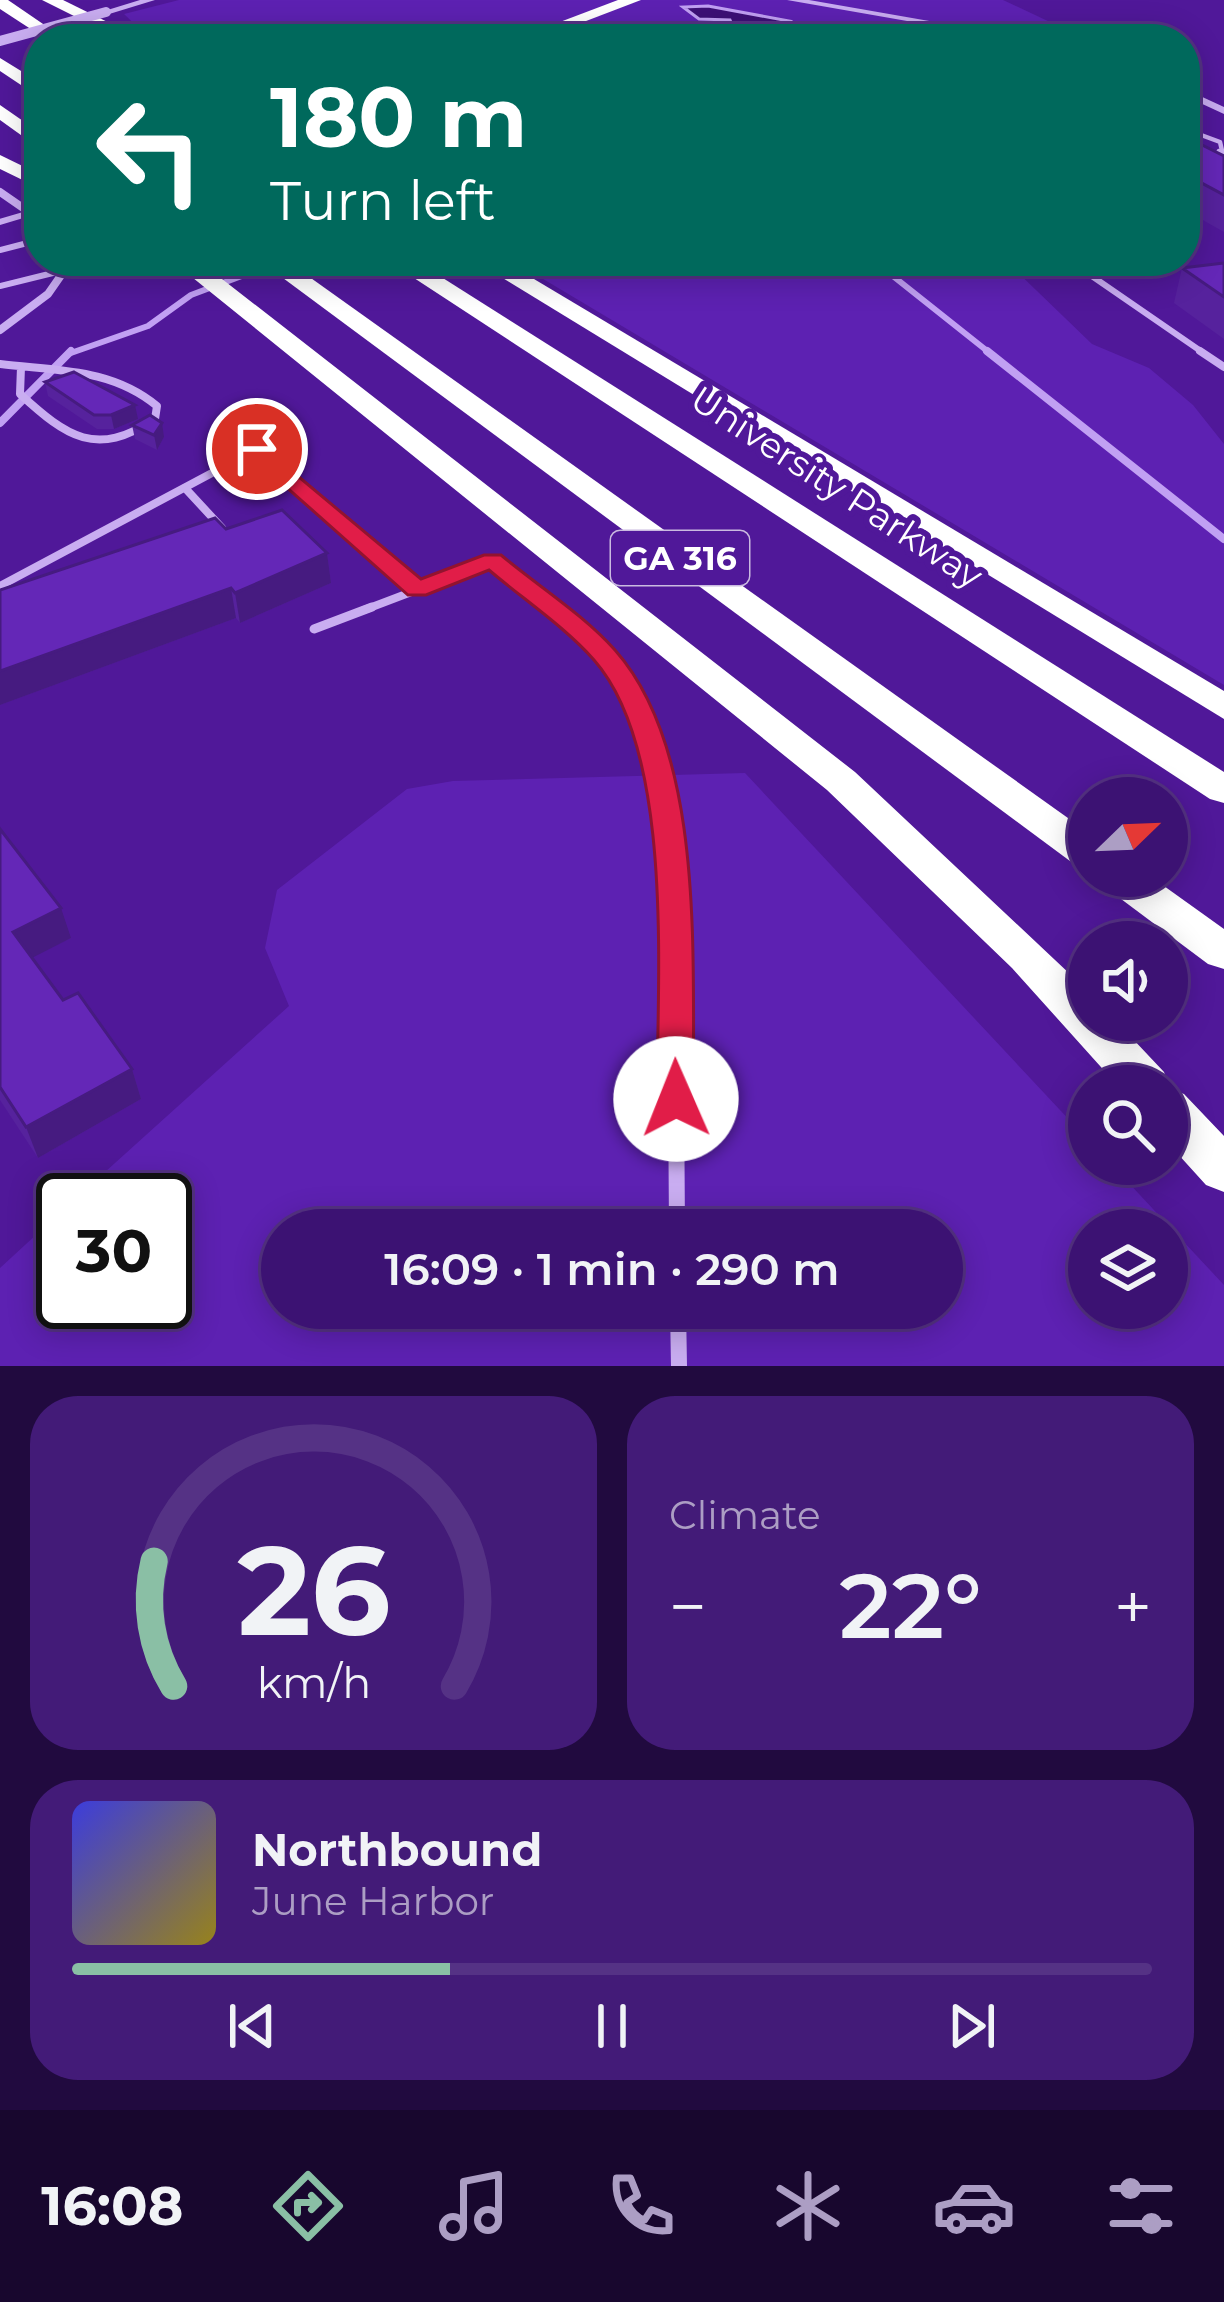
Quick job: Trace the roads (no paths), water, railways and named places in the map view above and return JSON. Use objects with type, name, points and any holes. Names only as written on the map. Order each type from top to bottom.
[{"type":"highway","points":[[46,0],[84,24]]},
{"type":"highway","points":[[46,0],[100,24]]},
{"type":"highway","points":[[565,24],[633,0]]},
{"type":"highway","points":[[591,24],[656,0]]},
{"type":"highway","points":[[0,2],[33,24]]},
{"type":"highway","points":[[0,111],[24,130]]},
{"type":"highway","points":[[194,276],[225,296]]},
{"type":"highway","points":[[202,276],[841,781],[1028,956],[1128,1065]]},
{"type":"highway","name":"GA 316","points":[[293,276],[1068,839]]},
{"type":"highway","name":"University Parkway","points":[[423,276],[1224,790]]},
{"type":"highway","points":[[512,276],[1224,707]]},
{"type":"highway","points":[[1149,897],[1224,952]]},
{"type":"highway","points":[[1188,1131],[1224,1170]]},
{"type":"street","points":[[54,24],[117,0]]},
{"type":"street","points":[[32,24],[150,0]]},
{"type":"street","points":[[791,0],[937,24]]},
{"type":"street","points":[[0,330],[48,294],[62,276]]},
{"type":"street","points":[[493,561],[606,656],[638,710],[658,775],[673,881],[677,1209]]},
{"type":"street","points":[[678,1329],[679,1366]]},
{"type":"lane","points":[[1200,133],[1217,137],[1217,148],[1224,156]]},
{"type":"lane","points":[[1200,150],[1217,148]]},
{"type":"lane","points":[[0,286],[33,276]]},
{"type":"lane","points":[[1092,276],[1224,367]]},
{"type":"lane","points":[[0,364],[110,378],[146,395],[157,406],[155,419],[140,431],[108,442],[81,442],[20,394],[21,367]]},
{"type":"lane","points":[[0,586],[257,449],[417,589]]},
{"type":"lane","points":[[185,488],[225,532]]},
{"type":"lane","points":[[314,628],[493,561]]},
{"type":"waterway","points":[[68,354],[148,326],[191,295],[241,276]]},
{"type":"waterway","points":[[893,276],[991,354]]},
{"type":"waterway","points":[[68,354],[71,351]]},
{"type":"waterway","points":[[987,351],[1224,539]]},
{"type":"waterway","points":[[0,423],[68,354]]}]
